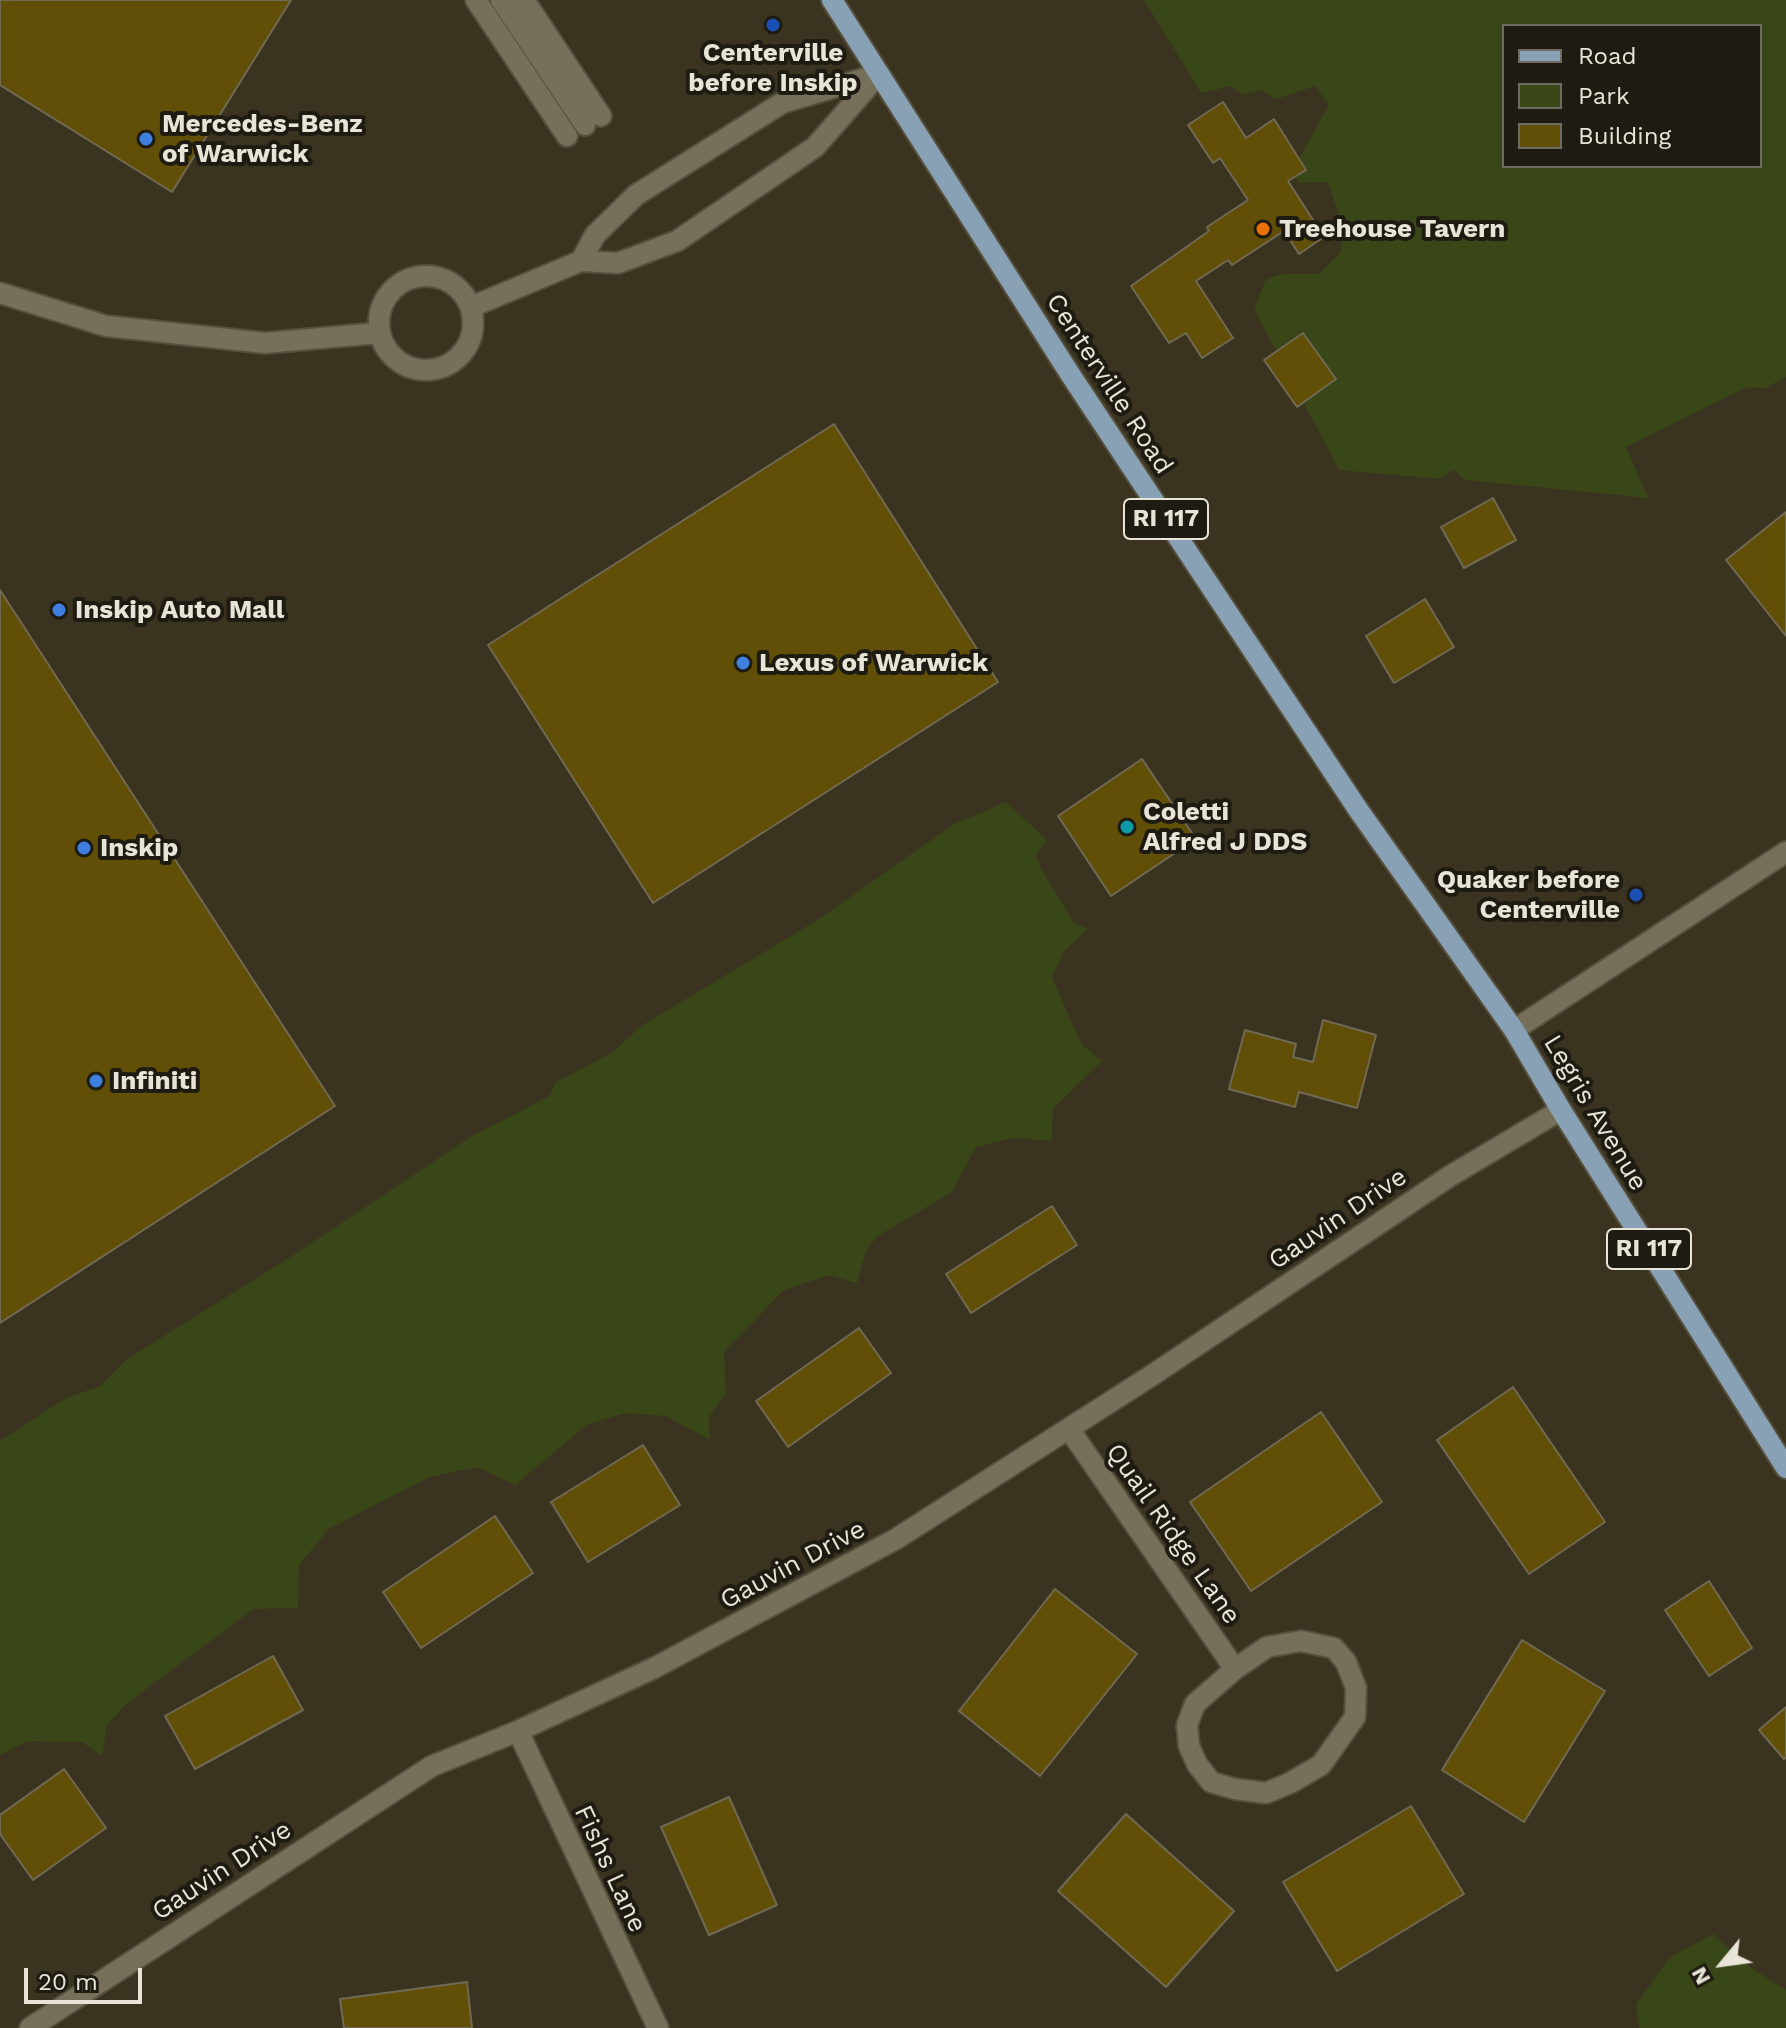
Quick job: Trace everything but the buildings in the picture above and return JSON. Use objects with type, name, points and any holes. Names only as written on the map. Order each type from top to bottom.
[{"type":"main road","name":"Centerville Road","points":[[832,0],[1070,374],[1357,808],[1514,1030]]},
{"type":"main road","name":"Legris Avenue","points":[[1514,1030],[1786,1468]]},
{"type":"street","points":[[476,0],[585,126]]},
{"type":"street","points":[[501,0],[585,126]]},
{"type":"street","points":[[524,0],[585,126]]},
{"type":"street","points":[[581,261],[595,235],[636,195],[782,103],[879,74]]},
{"type":"street","points":[[471,307],[581,261],[618,263],[677,241],[815,147],[879,74]]},
{"type":"street","points":[[430,275],[455,285],[471,307],[471,338],[463,352],[438,369],[407,367],[385,347],[379,333],[378,318],[382,303],[402,281],[417,276],[430,275]]},
{"type":"street","points":[[0,293],[106,326],[265,343],[379,333]]},
{"type":"street","points":[[1514,1030],[1786,852]]},
{"type":"street","name":"Gauvin Drive","points":[[30,2028],[432,1766],[518,1731],[654,1668],[896,1539],[1069,1429],[1450,1176],[1561,1110]]},
{"type":"street","name":"Quail Ridge Lane","points":[[1069,1429],[1235,1669]]},
{"type":"street","points":[[1301,1641],[1334,1648],[1346,1662],[1356,1688],[1355,1717],[1321,1765],[1290,1783],[1266,1793],[1211,1782],[1197,1764],[1189,1746],[1187,1725],[1195,1704],[1235,1669],[1267,1647],[1301,1641]]},
{"type":"street","name":"Fishs Lane","points":[[518,1731],[658,2028]]},
{"type":"green space","points":[[1144,0],[1786,0],[1786,377],[1765,388],[1748,387],[1626,447],[1648,498],[1465,480],[1454,470],[1439,479],[1339,470],[1254,309],[1266,279],[1284,274],[1319,274],[1340,253],[1343,228],[1328,182],[1299,183],[1292,171],[1329,105],[1315,86],[1276,99],[1262,90],[1243,95],[1231,86],[1201,93]]},
{"type":"green space","points":[[1006,802],[1047,840],[1036,855],[1041,869],[1074,923],[1088,929],[1063,952],[1052,978],[1082,1045],[1102,1061],[1053,1109],[1052,1141],[1012,1138],[976,1147],[952,1192],[878,1236],[866,1250],[857,1283],[829,1275],[784,1290],[724,1352],[726,1393],[709,1417],[710,1440],[666,1416],[626,1413],[588,1424],[515,1485],[478,1467],[429,1477],[329,1529],[299,1565],[298,1608],[253,1609],[126,1704],[107,1725],[102,1756],[82,1742],[28,1741],[0,1755],[0,1441],[64,1399],[100,1386],[127,1359],[292,1256],[469,1138],[549,1096],[556,1082],[613,1052],[641,1026],[819,919],[954,824]]},
{"type":"green space","points":[[1713,1934],[1745,1964],[1786,1990],[1786,2028],[1639,2028],[1636,2004],[1670,1957]]},
{"type":"place","name":"Centerville before Inskip","points":[[773,25]]},
{"type":"place","name":"Mercedes-Benz of Warwick","points":[[146,139]]},
{"type":"place","name":"Treehouse Tavern","points":[[1263,229]]},
{"type":"place","name":"Inskip Auto Mall","points":[[59,610]]},
{"type":"place","name":"Lexus of Warwick","points":[[743,663]]},
{"type":"place","name":"Coletti Alfred J DDS","points":[[1127,827]]},
{"type":"place","name":"Inskip","points":[[84,848]]},
{"type":"place","name":"Quaker before Centerville","points":[[1636,895]]},
{"type":"place","name":"Infiniti","points":[[96,1081]]}]
